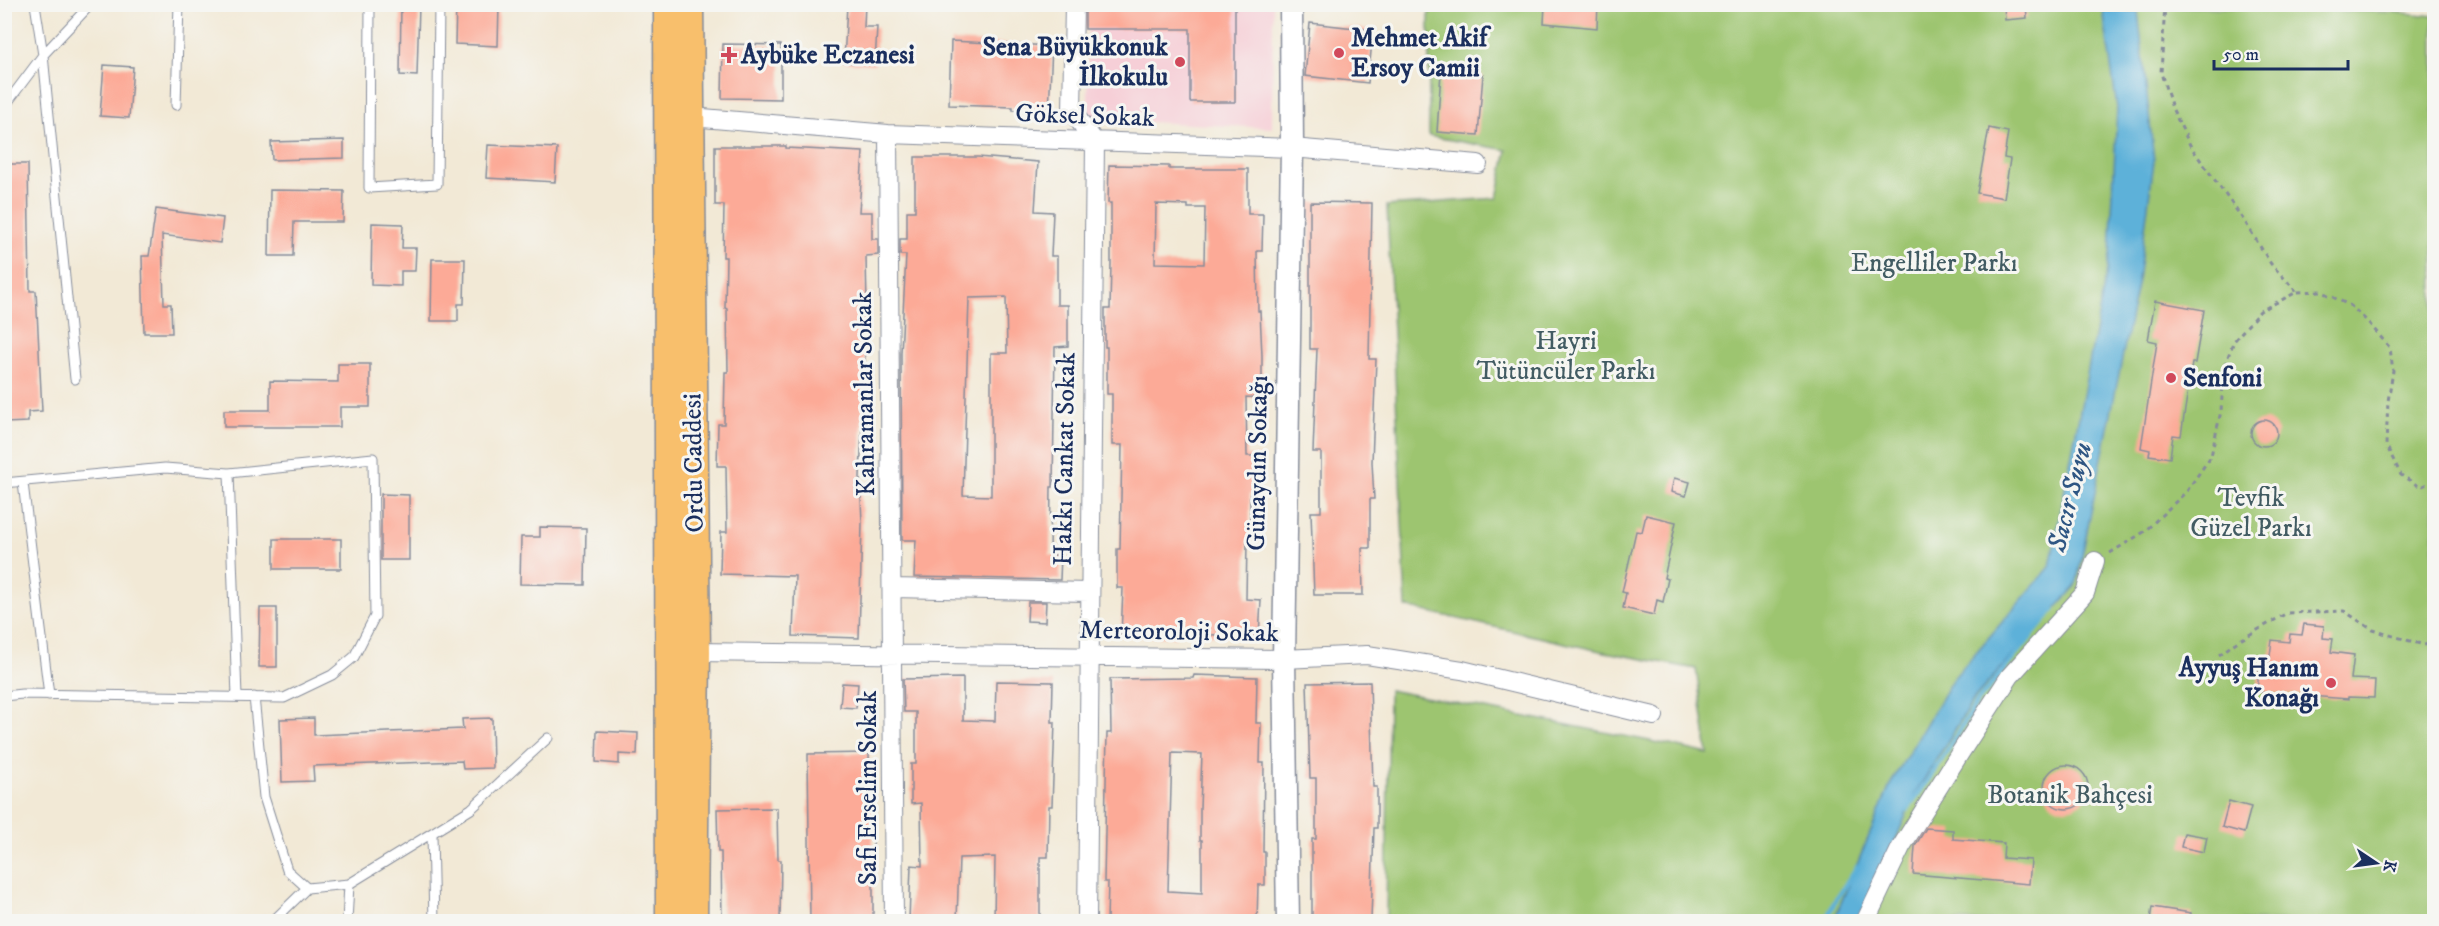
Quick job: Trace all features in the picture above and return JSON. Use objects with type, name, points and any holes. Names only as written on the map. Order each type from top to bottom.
[{"type":"main road","name":"Ordu Caddesi","points":[[668,4],[670,921]]},
{"type":"main road","name":"Ordu Caddesi","points":[[688,4],[696,652],[693,921]]},
{"type":"street","points":[[1074,4],[1072,111],[1095,142]]},
{"type":"street","name":"Günaydın Sokağı","points":[[1288,921],[1284,659],[1292,148],[1291,4]]},
{"type":"street","name":"Göksel Sokak","points":[[691,117],[888,134],[1292,148],[1478,164]]},
{"type":"street","name":"Kahramanlar Sokak","points":[[888,134],[893,654]]},
{"type":"street","name":"Hakkı Cankat Sokak","points":[[1087,921],[1095,142]]},
{"type":"street","points":[[1865,921],[1901,847],[1936,791],[2010,676],[2085,593],[2095,561]]},
{"type":"street","points":[[892,588],[1089,592]]},
{"type":"street","name":"Merteoroloji Sokak","points":[[696,652],[1284,659],[1367,655],[1462,670],[1654,716]]},
{"type":"street","name":"Safi Erselim Sokak","points":[[893,654],[894,921]]},
{"type":"lane","points":[[35,4],[44,55],[75,379]]},
{"type":"lane","points":[[4,107],[44,55],[91,4]]},
{"type":"lane","points":[[176,105],[179,4]]},
{"type":"lane","points":[[370,4],[369,188],[437,184],[439,4]]},
{"type":"lane","points":[[4,483],[165,468],[229,473],[373,458],[375,616],[354,657],[332,675],[284,698],[4,696]]},
{"type":"lane","points":[[229,473],[237,697]]},
{"type":"lane","points":[[23,483],[49,695]]},
{"type":"lane","points":[[254,697],[264,797],[287,870],[307,888]]},
{"type":"lane","points":[[272,921],[307,888],[350,884],[471,809],[548,738]]},
{"type":"lane","points":[[432,834],[434,921]]},
{"type":"lane","points":[[347,921],[350,884]]},
{"type":"path","points":[[2165,4],[2161,73],[2172,108],[2191,147],[2245,222],[2271,264],[2297,292]]},
{"type":"path","points":[[2095,561],[2144,532],[2187,491],[2211,456],[2221,411],[2224,367],[2234,341],[2260,312],[2297,292],[2320,291],[2351,306],[2390,348],[2393,370],[2388,401],[2386,446],[2401,475],[2420,487],[2434,481]]},
{"type":"path","points":[[2219,655],[2235,643],[2287,613],[2344,611],[2373,630],[2424,645],[2434,643]]},
{"type":"shaded area","name":"Sena Büyükkonuk İlkokulu","points":[[1088,5],[1273,5],[1272,128],[1088,119]]},
{"type":"green space","points":[[2079,4],[2394,12],[2434,16],[2434,921],[1386,922],[1389,690],[1708,754],[1696,669],[1600,651],[1406,607],[1387,206],[1497,198],[1507,150],[1429,136],[1429,5]]},
{"type":"water","points":[[2103,10],[2138,11],[2154,161],[2138,280],[2076,586],[1975,697],[1915,794],[1861,921],[1833,922],[1891,783],[1952,680],[2050,567],[2110,255],[2117,108]]},
{"type":"building","points":[[401,4],[419,4],[417,76],[400,75]]},
{"type":"building","points":[[456,4],[499,4],[498,46],[455,44]]},
{"type":"building","points":[[847,4],[865,4],[864,27],[877,27],[875,64],[844,62]]},
{"type":"building","points":[[1085,4],[1235,4],[1235,102],[1190,102],[1190,29],[1085,29]]},
{"type":"building","points":[[1545,4],[1598,4],[1597,28],[1544,23]]},
{"type":"building","points":[[2026,5],[2027,18],[2005,20],[2004,6]]},
{"type":"building","name":"Mehmet Akif Ersoy Camii","points":[[1310,23],[1373,30],[1368,83],[1305,76]]},
{"type":"building","points":[[951,41],[1052,46],[1049,112],[1013,110],[1013,107],[949,105]]},
{"type":"building","points":[[723,44],[781,45],[781,99],[722,98]]},
{"type":"building","points":[[104,65],[133,67],[129,118],[100,116]]},
{"type":"building","points":[[1441,72],[1483,75],[1478,135],[1437,132]]},
{"type":"building","points":[[1989,128],[2008,132],[2004,158],[2010,159],[2004,198],[1977,193]]},
{"type":"building","points":[[344,140],[344,158],[272,160],[271,142]]},
{"type":"building","points":[[488,145],[557,148],[555,182],[486,178]]},
{"type":"building","points":[[715,146],[786,146],[786,148],[863,152],[859,212],[872,212],[872,239],[878,239],[878,255],[866,256],[867,307],[860,477],[862,523],[859,638],[793,636],[795,576],[720,574],[721,532],[727,532],[726,466],[717,466],[718,424],[724,424],[725,372],[728,372],[727,309],[725,308],[726,257],[723,257],[724,205],[715,205]]},
{"type":"building","points":[[915,157],[978,157],[1038,162],[1035,211],[1053,212],[1051,256],[1057,256],[1057,305],[1068,305],[1068,346],[1055,347],[1050,555],[1061,555],[1060,580],[914,577],[916,540],[902,540],[901,353],[906,255],[900,255],[900,239],[907,239],[907,211],[915,211]],"holes":[[[1006,297],[1007,353],[991,353],[991,496],[963,495],[969,298]]]},
{"type":"building","points":[[4,164],[28,164],[30,291],[36,291],[42,411],[28,412],[28,422],[4,423]]},
{"type":"building","points":[[1109,165],[1169,166],[1169,169],[1248,169],[1248,214],[1263,214],[1262,251],[1257,251],[1262,398],[1246,397],[1247,456],[1260,456],[1260,494],[1250,494],[1246,599],[1261,600],[1259,637],[1176,633],[1176,637],[1121,636],[1123,588],[1117,588],[1117,549],[1120,549],[1122,445],[1112,445],[1112,394],[1107,394],[1107,347],[1105,347],[1105,309],[1110,309],[1111,263],[1111,203],[1108,203]],"holes":[[[1156,204],[1188,205],[1188,208],[1205,208],[1204,264],[1155,263]]]},
{"type":"building","points":[[270,190],[344,191],[343,222],[294,222],[293,256],[269,256]]},
{"type":"building","points":[[1310,202],[1372,203],[1369,359],[1376,359],[1372,462],[1374,499],[1370,499],[1370,548],[1362,548],[1363,595],[1314,595],[1311,512],[1321,512],[1321,452],[1313,452],[1317,349],[1310,349]]},
{"type":"building","points":[[156,209],[223,218],[220,243],[162,235],[164,304],[171,304],[172,333],[144,333],[142,256],[149,256]]},
{"type":"building","points":[[372,223],[403,224],[402,248],[416,248],[415,271],[401,271],[401,286],[371,285]]},
{"type":"building","points":[[432,259],[465,259],[464,304],[458,304],[458,321],[431,321]]},
{"type":"building","points":[[2155,301],[2204,310],[2195,363],[2192,363],[2181,436],[2173,435],[2170,458],[2149,455],[2150,450],[2141,448],[2157,342],[2148,340]]},
{"type":"building","points":[[338,364],[370,364],[370,407],[340,407],[340,427],[224,427],[224,410],[270,410],[270,381],[338,382]]},
{"type":"building","points":[[2264,420],[2273,424],[2277,433],[2273,442],[2264,446],[2255,442],[2251,433],[2255,424]]},
{"type":"building","points":[[1674,478],[1690,482],[1686,496],[1671,492]]},
{"type":"building","points":[[381,494],[409,495],[409,560],[381,560]]},
{"type":"building","points":[[1646,515],[1676,522],[1664,578],[1668,579],[1663,602],[1657,600],[1654,615],[1623,608],[1626,593],[1622,592],[1636,531],[1642,532]]},
{"type":"building","points":[[540,527],[586,528],[585,585],[520,584],[521,537],[540,537]]},
{"type":"building","points":[[274,539],[341,539],[341,569],[274,569]]},
{"type":"building","points":[[1028,602],[1046,602],[1045,622],[1027,621]]},
{"type":"building","points":[[260,608],[277,608],[277,667],[259,667]]},
{"type":"building","points":[[2304,624],[2324,626],[2323,638],[2333,639],[2331,652],[2354,655],[2351,679],[2375,680],[2374,698],[2348,697],[2348,699],[2257,692],[2259,670],[2268,671],[2272,640],[2289,642],[2290,634],[2302,635]]},
{"type":"building","points":[[1194,675],[1257,677],[1256,723],[1261,723],[1260,763],[1264,763],[1265,885],[1258,885],[1257,921],[1107,921],[1108,882],[1104,882],[1107,733],[1111,733],[1110,679],[1193,678]],"holes":[[[1172,753],[1202,754],[1200,808],[1202,893],[1168,891]]]},
{"type":"building","points":[[963,678],[963,720],[995,721],[996,681],[1053,682],[1052,722],[1055,722],[1052,806],[1049,806],[1048,857],[1040,857],[1040,921],[994,921],[995,857],[959,858],[957,921],[909,921],[911,865],[922,866],[921,803],[911,804],[911,764],[916,764],[916,712],[904,712],[903,679]]},
{"type":"building","points":[[1370,682],[1373,787],[1377,787],[1377,828],[1374,828],[1371,921],[1312,921],[1312,839],[1316,839],[1316,778],[1310,778],[1307,683]]},
{"type":"building","points":[[842,683],[858,684],[856,708],[840,707]]},
{"type":"building","points":[[314,718],[314,735],[463,729],[462,719],[492,718],[493,768],[463,769],[462,761],[313,766],[314,781],[282,782],[280,719]]},
{"type":"building","points":[[597,731],[638,733],[637,755],[619,754],[619,764],[596,762]]},
{"type":"building","points":[[869,753],[870,806],[873,805],[873,921],[810,921],[808,754]]},
{"type":"building","points":[[2066,765],[2082,771],[2088,787],[2082,803],[2066,809],[2050,803],[2044,787],[2050,771]]},
{"type":"building","points":[[2229,801],[2251,807],[2244,833],[2222,827]]},
{"type":"building","points":[[777,808],[778,860],[781,860],[780,921],[722,921],[721,852],[718,852],[717,809]]},
{"type":"building","points":[[1926,828],[1953,830],[1953,839],[2004,843],[2003,858],[2031,860],[2029,884],[1913,874],[1915,846]]},
{"type":"building","points":[[2184,833],[2207,837],[2204,852],[2181,847]]},
{"type":"building","points":[[2152,907],[2191,913],[2191,921],[2150,921]]},
{"type":"waterway","name":"Sacır Suyu","points":[[1907,810],[1977,702],[2053,610]]},
{"type":"waterway","name":"Sacır Suyu","points":[[1825,922],[1835,901],[1857,867]]},
{"type":"place","name":"Mehmet Akif Ersoy Camii","points":[[1339,53]]},
{"type":"place","name":"Aybüke Eczanesi","points":[[729,55]]},
{"type":"place","name":"Sena Büyükkonuk İlkokulu","points":[[1180,62]]},
{"type":"place","name":"Senfoni","points":[[2171,378]]},
{"type":"place","name":"Ayyuş Hanım Konağı","points":[[2331,683]]},
{"type":"park label","name":"Engelliler Parkı","points":[[1934,263]]},
{"type":"park label","name":"Hayri Tütüncüler Parkı","points":[[1566,356]]},
{"type":"park label","name":"Tevfik Güzel Parkı","points":[[2251,513]]},
{"type":"park label","name":"Botanik Bahçesi","points":[[2070,795]]}]
